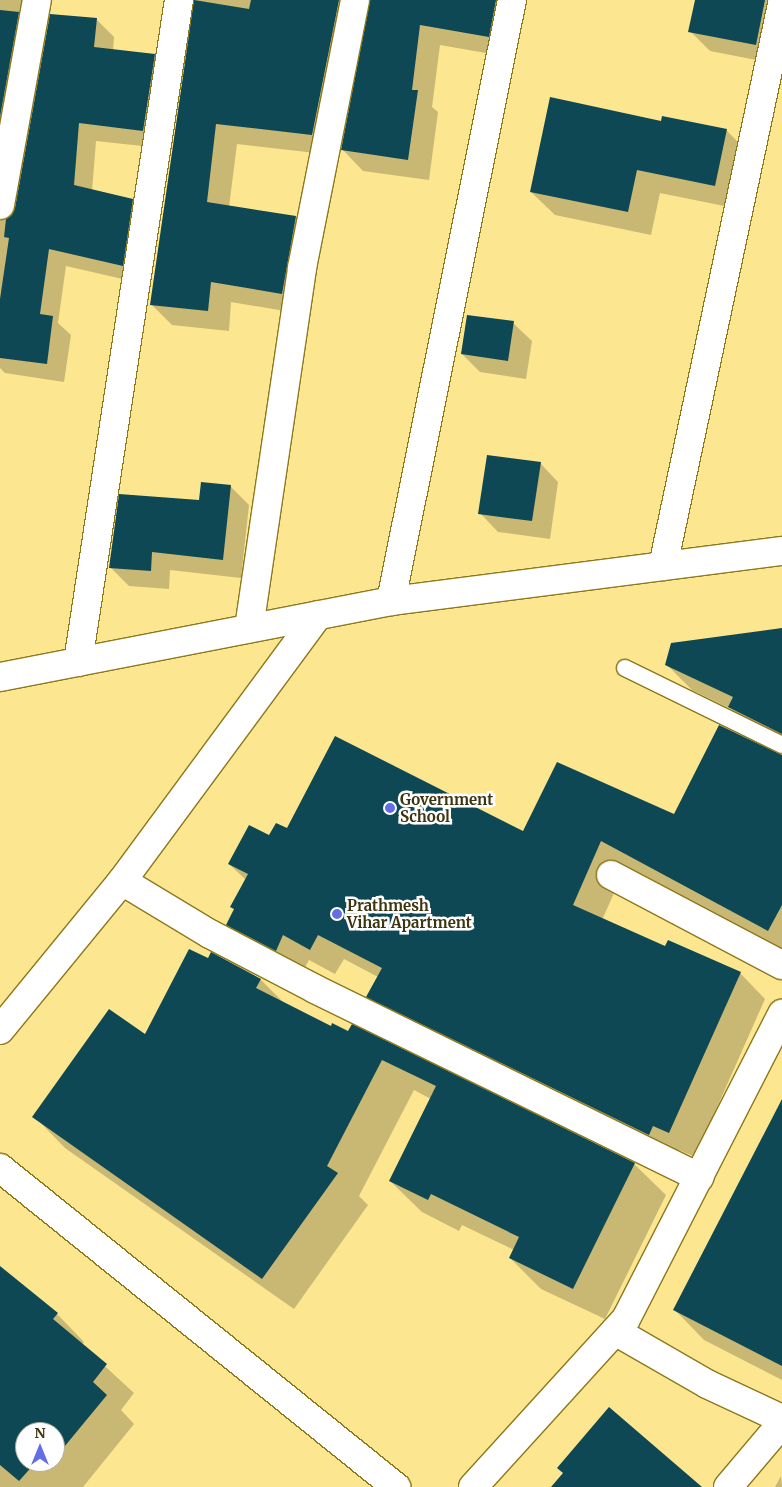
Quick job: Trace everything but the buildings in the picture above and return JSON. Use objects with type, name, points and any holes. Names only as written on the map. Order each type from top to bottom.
[{"type":"street","points":[[0,206],[37,0]]},
{"type":"street","points":[[78,662],[179,0]]},
{"type":"street","points":[[249,628],[302,268],[355,0]]},
{"type":"street","points":[[391,601],[512,0]]},
{"type":"street","points":[[663,566],[782,4]]},
{"type":"street","points":[[0,677],[391,601],[782,551]]},
{"type":"street","points":[[0,1030],[122,881],[318,615]]},
{"type":"street","points":[[611,875],[782,965]]},
{"type":"street","points":[[122,881],[210,934],[315,989],[699,1177]]},
{"type":"street","points":[[474,1487],[626,1319],[782,1014]]},
{"type":"street","points":[[0,1168],[396,1487]]},
{"type":"street","points":[[616,1331],[708,1384],[782,1421],[728,1487]]},
{"type":"lane","points":[[625,668],[782,745]]},
{"type":"place","name":"Government School","points":[[390,808]]},
{"type":"place","name":"Prathmesh Vihar Apartment","points":[[337,914]]}]
